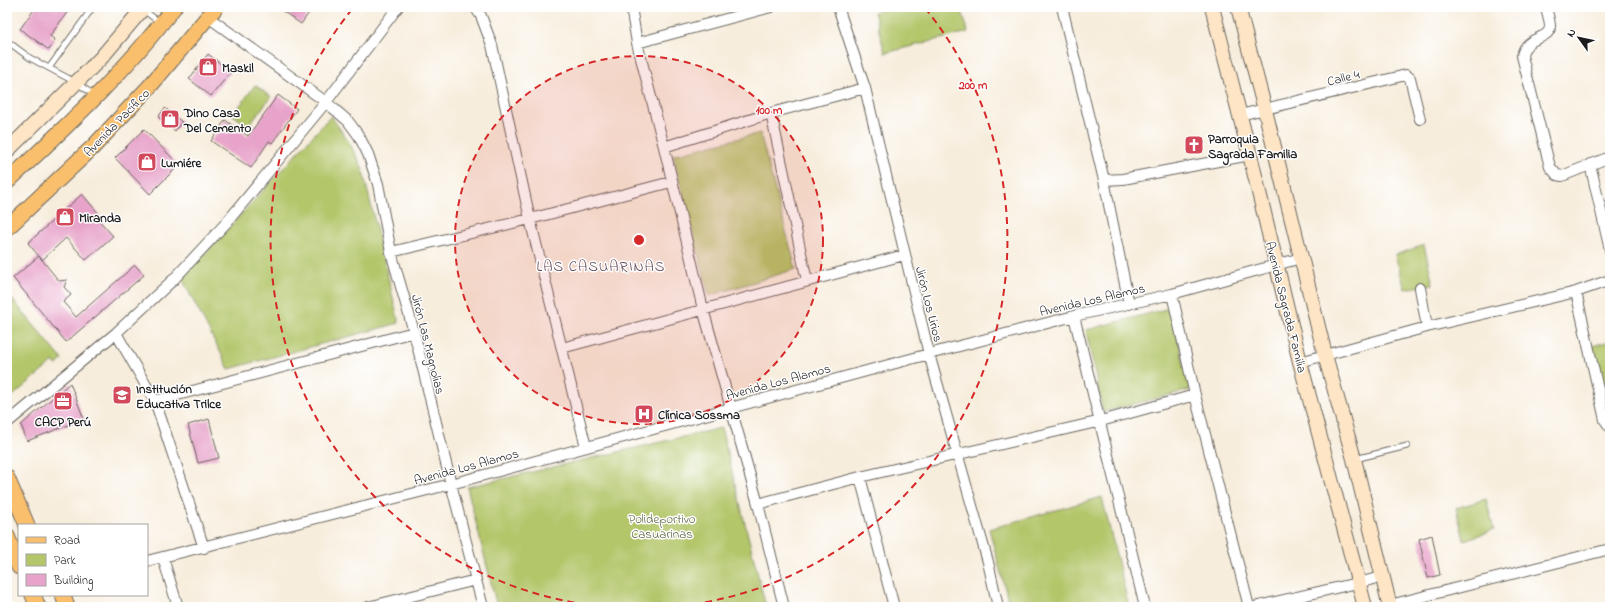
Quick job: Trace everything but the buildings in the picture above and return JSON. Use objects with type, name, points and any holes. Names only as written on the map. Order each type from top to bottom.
[{"type":"main road","points":[[8,178],[96,96],[137,52],[174,7]]},
{"type":"main road","name":"Avenida Sagrada Familia","points":[[1212,7],[1250,155],[1300,362],[1365,607]]},
{"type":"main road","name":"Avenida Sagrada Familia","points":[[1238,7],[1265,110],[1325,355],[1354,459],[1390,606]]},
{"type":"main road","points":[[7,151],[101,58],[141,8]]},
{"type":"main road","name":"Avenida Pacífico","points":[[7,228],[93,147],[150,86],[212,12]]},
{"type":"main road","points":[[7,478],[27,524]]},
{"type":"main road","points":[[7,536],[18,564]]},
{"type":"main road","points":[[33,596],[38,607]]},
{"type":"main road","points":[[63,596],[67,607]]},
{"type":"street","points":[[7,423],[116,333],[174,279],[227,222],[326,102],[398,7]]},
{"type":"street","points":[[475,7],[481,16],[492,45],[530,220],[586,447]]},
{"type":"street","points":[[631,7],[637,43],[703,309],[758,504],[784,607]]},
{"type":"street","points":[[637,43],[734,12],[771,7]]},
{"type":"street","name":"Jirón Los Lirios","points":[[838,7],[865,88],[929,354],[988,562],[998,607]]},
{"type":"street","points":[[1062,7],[1104,180],[1129,304]]},
{"type":"street","points":[[1546,7],[1550,26],[1548,31],[1545,35],[1528,43],[1523,48],[1522,56],[1550,167],[1557,175],[1562,176],[1610,157]]},
{"type":"street","name":"Jirón Las Magnolias","points":[[212,12],[348,121],[359,136],[368,154],[378,184],[392,252],[414,332],[483,607]]},
{"type":"street","name":"Calle 4","points":[[1240,116],[1406,75],[1410,78],[1420,119]]},
{"type":"street","points":[[664,147],[771,113],[865,88]]},
{"type":"street","points":[[771,113],[807,281]]},
{"type":"street","points":[[1104,180],[1122,179],[1250,155]]},
{"type":"street","points":[[1590,164],[1610,250]]},
{"type":"street","points":[[392,252],[530,220],[671,182]]},
{"type":"street","points":[[562,348],[904,255]]},
{"type":"street","name":"Avenida Los Alamos","points":[[148,561],[204,548],[451,484],[929,354],[1074,316],[1172,294],[1301,258]]},
{"type":"street","points":[[1300,362],[1427,327],[1576,292],[1610,280]]},
{"type":"street","points":[[1420,288],[1427,327]]},
{"type":"street","points":[[1576,292],[1605,420],[1610,427]]},
{"type":"street","points":[[1172,294],[1195,395],[1249,607]]},
{"type":"street","points":[[1074,316],[1101,421],[1145,607]]},
{"type":"street","points":[[155,401],[414,332]]},
{"type":"street","points":[[116,333],[155,401],[204,548]]},
{"type":"street","points":[[758,504],[956,453],[1101,421],[1195,395]]},
{"type":"street","points":[[860,477],[894,607]]},
{"type":"street","points":[[1390,606],[1610,549]]},
{"type":"street","points":[[163,558],[178,607]]},
{"type":"street","points":[[1254,607],[1383,577]]},
{"type":"street","points":[[368,607],[382,605],[476,580]]},
{"type":"lane","points":[[49,68],[93,7]]},
{"type":"lane","points":[[141,8],[161,23]]},
{"type":"lane","points":[[7,41],[30,58],[77,83],[96,96]]},
{"type":"lane","points":[[1354,459],[1407,446]]},
{"type":"green space","points":[[893,7],[961,7],[968,32],[885,53],[874,12]]},
{"type":"green space","points":[[255,85],[271,97],[248,126],[233,115]]},
{"type":"green space","points":[[331,116],[349,142],[362,167],[399,323],[229,369],[182,279]]},
{"type":"green space","points":[[760,133],[796,269],[709,296],[673,155]]},
{"type":"green space","points":[[1424,245],[1433,284],[1405,289],[1395,255]]},
{"type":"green space","points":[[7,293],[62,359],[57,365],[53,362],[9,399],[12,403],[7,407]]},
{"type":"green space","points":[[1170,308],[1190,390],[1103,412],[1086,330]]},
{"type":"green space","points":[[1610,341],[1610,406],[1592,346]]},
{"type":"green space","name":"Polideportivo Casuarinas","points":[[721,428],[766,607],[497,607],[467,487]]},
{"type":"green space","points":[[1102,497],[1129,607],[1010,607],[989,529]]},
{"type":"green space","points":[[1486,499],[1494,530],[1464,540],[1456,508]]},
{"type":"place","name":"Maskil","points":[[208,67]]},
{"type":"place","name":"Dino Casa Del Cemento","points":[[170,119]]},
{"type":"place","name":"Parroquia Sagrada Familia","points":[[1194,145]]},
{"type":"place","name":"Lumiére","points":[[147,162]]},
{"type":"place","name":"Miranda","points":[[65,217]]},
{"type":"place","name":"Institución Educativa Trilce","points":[[122,395]]},
{"type":"place","name":"CACP Perú","points":[[63,401]]},
{"type":"place","name":"Clínica Sossma","points":[[644,414]]},
{"type":"district","name":"LAS CASUARINAS","points":[[601,266]]}]
